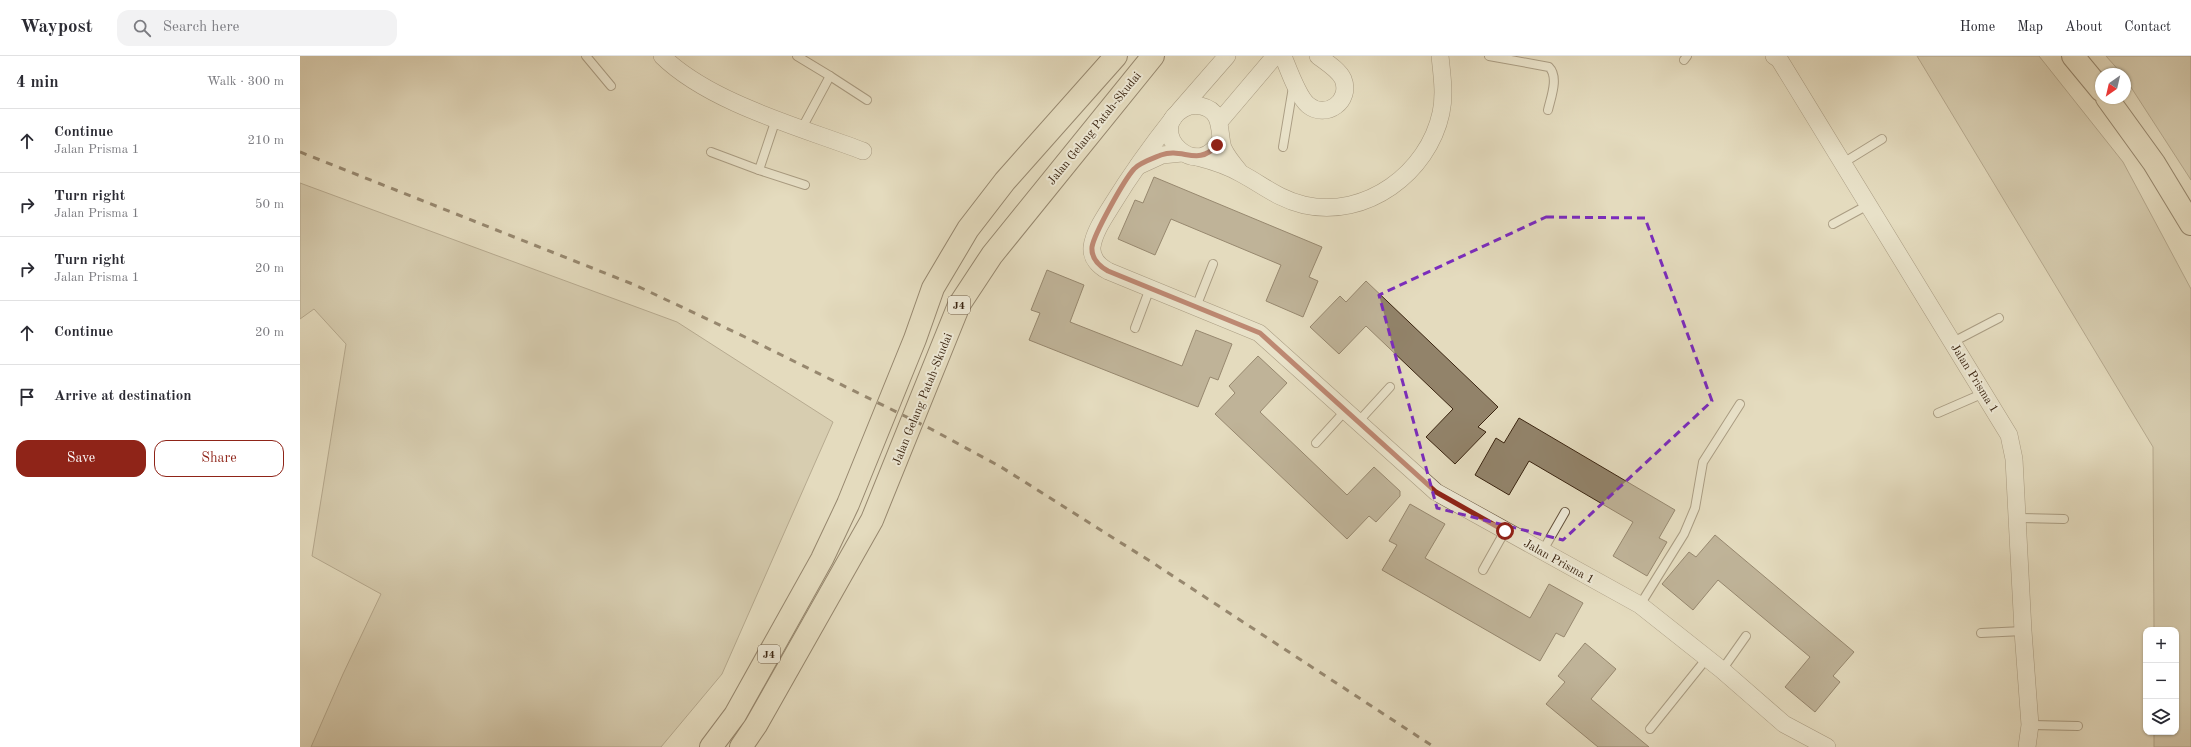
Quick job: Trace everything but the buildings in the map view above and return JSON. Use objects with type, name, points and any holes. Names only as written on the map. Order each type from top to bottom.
[{"type":"main road","name":"J4","points":[[711,747],[735,715],[822,559],[848,504],[937,281],[968,230],[1005,181],[1116,56]]},
{"type":"main road","name":"Jalan Gelang Patah-Skudai","points":[[741,747],[756,725],[872,520],[959,305],[992,255],[1153,56]]},
{"type":"main road","points":[[2074,56],[2095,82]]},
{"type":"main road","points":[[2111,104],[2154,163],[2191,224]]},
{"type":"street","points":[[662,56],[673,66],[730,101],[863,151]]},
{"type":"street","name":"Jalan Prisma 1","points":[[1227,56],[1176,114],[1134,168],[1099,226],[1092,248],[1094,258],[1100,266],[1260,333],[1436,492],[1640,605],[1722,670],[1784,724],[1827,747]]},
{"type":"street","points":[[1134,168],[1162,155],[1189,155],[1212,151],[1220,130],[1275,56]]},
{"type":"street","points":[[1283,56],[1304,101],[1316,110],[1332,108],[1339,104],[1344,97],[1345,88],[1343,78],[1318,56]]},
{"type":"street","points":[[1242,174],[1228,158],[1215,115],[1202,106],[1186,107],[1176,114],[1170,133],[1171,141],[1189,155],[1222,164],[1242,174],[1277,197],[1305,205],[1332,207],[1358,203],[1380,194],[1407,175],[1425,153],[1441,114],[1443,83],[1440,56]]},
{"type":"street","name":"Jalan Prisma 1","points":[[1774,56],[1778,59],[1843,163],[2009,434],[2014,459],[2022,631],[2030,725],[2027,747]]},
{"type":"lane","points":[[586,56],[611,86]]},
{"type":"lane","points":[[797,56],[867,100]]},
{"type":"lane","points":[[1489,56],[1544,65],[1552,70],[1554,79],[1548,110]]},
{"type":"lane","points":[[802,128],[830,76]]},
{"type":"lane","points":[[1283,148],[1294,81]]},
{"type":"lane","points":[[759,170],[776,119]]},
{"type":"lane","points":[[1843,163],[1882,139]]},
{"type":"lane","points":[[711,152],[805,185]]},
{"type":"lane","points":[[1833,224],[1868,204]]},
{"type":"lane","points":[[1196,307],[1213,264]]},
{"type":"lane","points":[[1136,328],[1150,288]]},
{"type":"lane","points":[[1952,342],[1999,318]]},
{"type":"lane","points":[[1316,443],[1390,387]]},
{"type":"lane","points":[[1938,413],[1984,393]]},
{"type":"lane","points":[[1640,605],[1684,534],[1695,508],[1703,462],[1740,404]]},
{"type":"lane","points":[[1542,552],[1565,512]]},
{"type":"lane","points":[[2017,518],[2064,519]]},
{"type":"lane","points":[[1483,570],[1505,531]]},
{"type":"lane","points":[[1981,633],[2022,631]]},
{"type":"lane","points":[[1722,670],[1746,636]]},
{"type":"lane","points":[[1650,729],[1707,658]]},
{"type":"lane","points":[[2030,725],[2078,726]]},
{"type":"highlighted area","points":[[1546,217],[1645,218],[1712,401],[1563,540],[1437,508],[1379,295]]},
{"type":"shaded area","points":[[1917,56],[2039,56],[2123,162],[2191,289],[2191,747],[2154,747],[2154,735],[2179,735],[2179,627],[2154,627],[2153,447]]},
{"type":"shaded area","points":[[2106,56],[2191,56],[2191,180],[2131,87],[2131,68],[2117,68]]},
{"type":"shaded area","points":[[300,183],[677,322],[833,422],[722,674],[661,747],[311,747],[343,674],[381,594],[312,556],[346,344],[314,309],[300,319]]},
{"type":"railway","points":[[300,152],[635,285],[745,337],[931,429],[1001,467],[1153,563],[1434,747]]},
{"type":"route","points":[[1217,145],[1212,151],[1205,155],[1197,157],[1182,153],[1162,155],[1134,168],[1099,226],[1092,248],[1094,258],[1100,266],[1108,271],[1260,333],[1436,492],[1505,531]]}]
